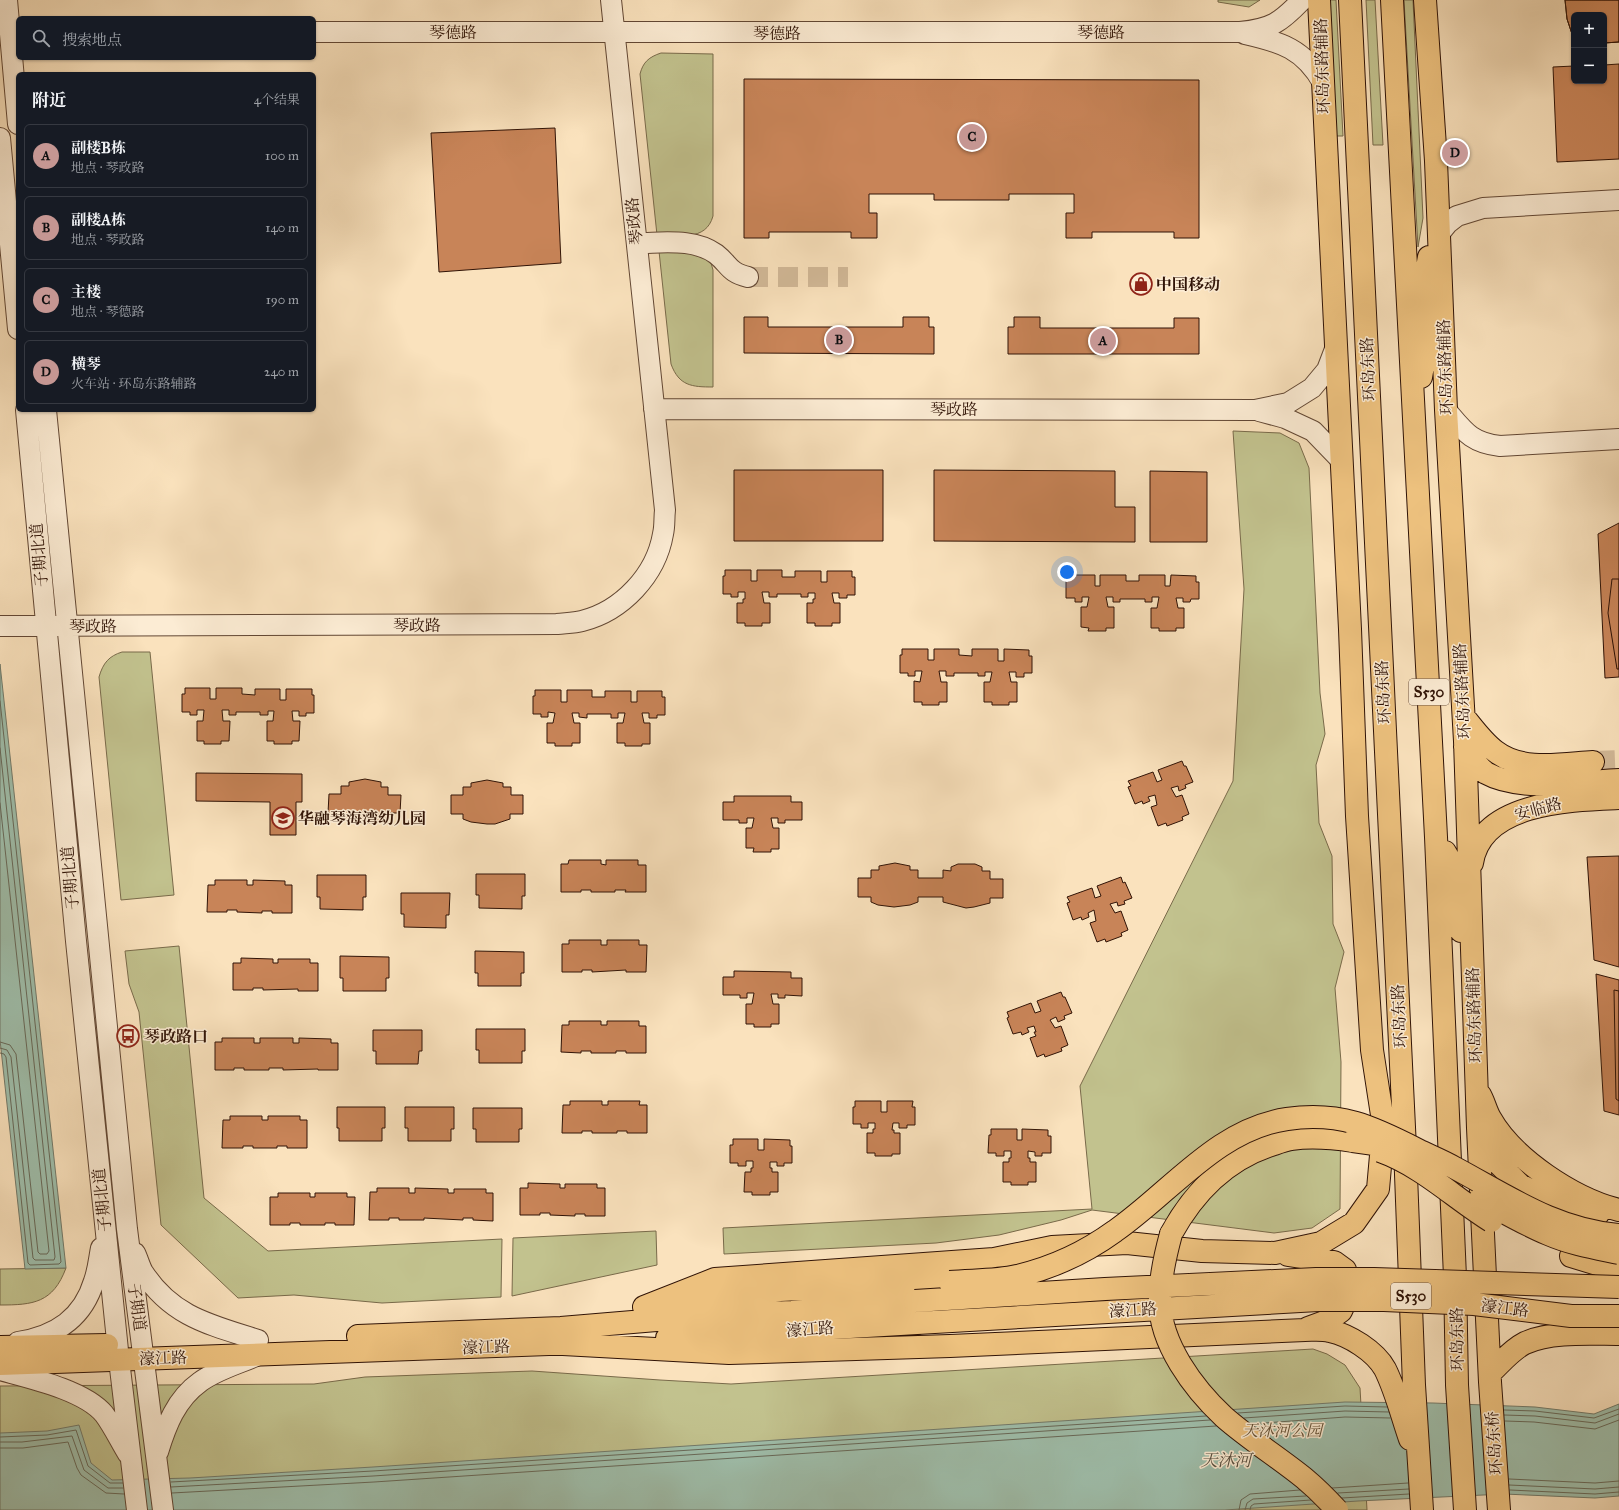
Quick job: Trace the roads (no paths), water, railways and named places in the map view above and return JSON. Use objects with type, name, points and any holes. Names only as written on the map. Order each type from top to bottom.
[{"type":"main road","name":"环岛东路辅路","points":[[1319,0],[1350,630],[1357,816],[1372,1050],[1384,1128],[1408,1206]]},
{"type":"main road","name":"环岛东路","points":[[1350,0],[1408,1206],[1414,1385],[1420,1466]]},
{"type":"main road","name":"环岛东路","points":[[1392,0],[1436,837],[1455,1277],[1458,1385]]},
{"type":"main road","name":"环岛东路辅路","points":[[1425,0],[1439,234],[1446,410],[1464,717],[1476,1085],[1490,1378]]},
{"type":"main road","points":[[1334,326],[1344,298],[1346,279],[1342,206],[1344,194],[1358,161]]},
{"type":"main road","points":[[1414,405],[1427,343],[1426,273],[1429,256],[1439,234]]},
{"type":"main road","points":[[1350,630],[1366,689],[1372,723],[1376,772],[1389,809]]},
{"type":"main road","points":[[1464,717],[1494,751],[1510,760],[1529,764],[1593,762]]},
{"type":"main road","name":"安临路","points":[[1465,748],[1473,760],[1485,772],[1511,782],[1535,785],[1619,780]]},
{"type":"main road","name":"安临路","points":[[1470,876],[1474,852],[1478,843],[1489,831],[1510,815],[1528,808],[1575,800],[1619,798]]},
{"type":"main road","points":[[1436,837],[1452,864],[1456,915],[1473,966]]},
{"type":"main road","points":[[1476,1085],[1490,1118],[1518,1153],[1545,1174],[1584,1197],[1606,1207],[1619,1210]]},
{"type":"main road","points":[[644,1307],[780,1290],[950,1282],[1016,1276],[1043,1269],[1082,1252],[1115,1232],[1228,1140],[1262,1124],[1288,1118],[1331,1118],[1369,1126],[1452,1166],[1540,1215],[1569,1226],[1606,1234],[1619,1235]]},
{"type":"main road","points":[[1275,1253],[1321,1243],[1354,1223],[1378,1189],[1384,1128]]},
{"type":"main road","points":[[1478,1128],[1491,1156],[1520,1185],[1550,1200],[1577,1210],[1619,1219]]},
{"type":"main road","points":[[1337,1510],[1305,1479],[1225,1417],[1206,1398],[1186,1372],[1171,1347],[1162,1324],[1160,1300],[1163,1260],[1172,1234],[1191,1203],[1216,1175],[1234,1162],[1262,1148],[1291,1139],[1333,1138],[1418,1150],[1441,1172],[1473,1195],[1514,1218],[1549,1234],[1589,1247],[1619,1253]]},
{"type":"main road","points":[[1353,1142],[1405,1161],[1473,1210],[1513,1232],[1571,1256],[1607,1267],[1619,1268]]},
{"type":"main road","points":[[562,1336],[644,1307],[715,1279],[994,1259],[1052,1247],[1127,1243],[1202,1251],[1275,1253],[1334,1262],[1345,1270],[1347,1298],[1341,1311],[1327,1321],[1305,1330]]},
{"type":"main road","name":"濠江路","points":[[562,1336],[704,1316],[792,1312],[915,1301],[1105,1289],[1316,1279],[1374,1279],[1619,1287]]},
{"type":"main road","name":"濠江路","points":[[0,1346],[143,1352],[917,1322],[1332,1300],[1384,1300],[1474,1304],[1571,1316],[1619,1316]]},
{"type":"main road","points":[[562,1336],[729,1353],[950,1346],[1305,1330],[1330,1331],[1354,1340],[1370,1352],[1384,1367],[1394,1388],[1397,1401],[1420,1466]]},
{"type":"main road","points":[[1490,1378],[1509,1355],[1525,1344],[1542,1338],[1619,1334]]},
{"type":"main road","name":"濠江路","points":[[0,1364],[118,1352]]},
{"type":"main road","name":"环岛东桥","points":[[1490,1378],[1499,1507]]},
{"type":"main road","name":"环岛东桥","points":[[1458,1385],[1464,1505]]},
{"type":"main road","name":"S530","points":[[1420,1466],[1421,1508]]},
{"type":"street","points":[[7,0],[16,103]]},
{"type":"street","name":"琴政路","points":[[0,626],[557,624],[582,621],[606,612],[626,598],[644,580],[656,558],[663,534],[665,510],[611,0]]},
{"type":"street","name":"琴德路","points":[[316,32],[1240,32],[1271,26],[1290,13],[1302,0]]},
{"type":"street","name":"琴德路","points":[[1240,32],[1273,41],[1290,48],[1304,57],[1315,68],[1323,83]]},
{"type":"street","points":[[0,138],[3,209],[16,313]]},
{"type":"street","points":[[1439,234],[1448,223],[1457,216],[1483,208],[1619,200]]},
{"type":"street","points":[[637,243],[690,243],[716,254],[737,274],[748,276]]},
{"type":"street","points":[[1255,410],[1288,403],[1312,388],[1328,370],[1335,349]]},
{"type":"street","name":"琴政路","points":[[654,409],[1255,410]]},
{"type":"street","points":[[1255,410],[1285,418],[1313,431],[1341,460]]},
{"type":"street","points":[[1446,410],[1464,432],[1477,441],[1489,445],[1500,446],[1619,439]]},
{"type":"street","name":"子期北道","points":[[26,412],[75,933],[118,1352]]},
{"type":"street","name":"子期北道","points":[[46,412],[127,1229]]},
{"type":"street","points":[[0,1346],[21,1342],[52,1333],[72,1320],[82,1307],[95,1280],[105,1226]]},
{"type":"street","points":[[127,1229],[143,1272],[174,1306],[190,1317],[258,1347]]},
{"type":"street","name":"子期道","points":[[127,1229],[163,1510]]},
{"type":"street","points":[[157,1456],[165,1429],[177,1406],[187,1392],[200,1381],[258,1347]]},
{"type":"street","points":[[118,1352],[138,1510]]},
{"type":"street","points":[[0,1370],[61,1388],[90,1401],[104,1414],[132,1461]]},
{"type":"water","points":[[0,664],[66,1268],[25,1269],[0,1040]]},
{"type":"water","name":"天沐河","points":[[1345,1402],[1433,1403],[1535,1407],[1594,1414],[1619,1404],[1619,1496],[1595,1498],[1504,1494],[1358,1501],[1225,1510],[0,1510],[0,1433],[47,1431],[79,1425],[91,1463],[112,1480],[190,1478],[373,1467]]},
{"type":"tunnel","points":[[748,277],[848,277]]},
{"type":"tunnel","points":[[1593,762],[1619,761]]},
{"type":"place","name":"主楼","points":[[972,137]]},
{"type":"place","name":"横琴","points":[[1455,153]]},
{"type":"place","name":"中国移动","points":[[1141,284]]},
{"type":"place","name":"副楼A栋","points":[[839,340]]},
{"type":"place","name":"副楼B栋","points":[[1103,341]]},
{"type":"place","name":"华融琴海湾幼儿园","points":[[283,818]]},
{"type":"place","name":"琴政路口","points":[[128,1036]]},
{"type":"park label","name":"天沐河公园","points":[[1282,1430]]}]
